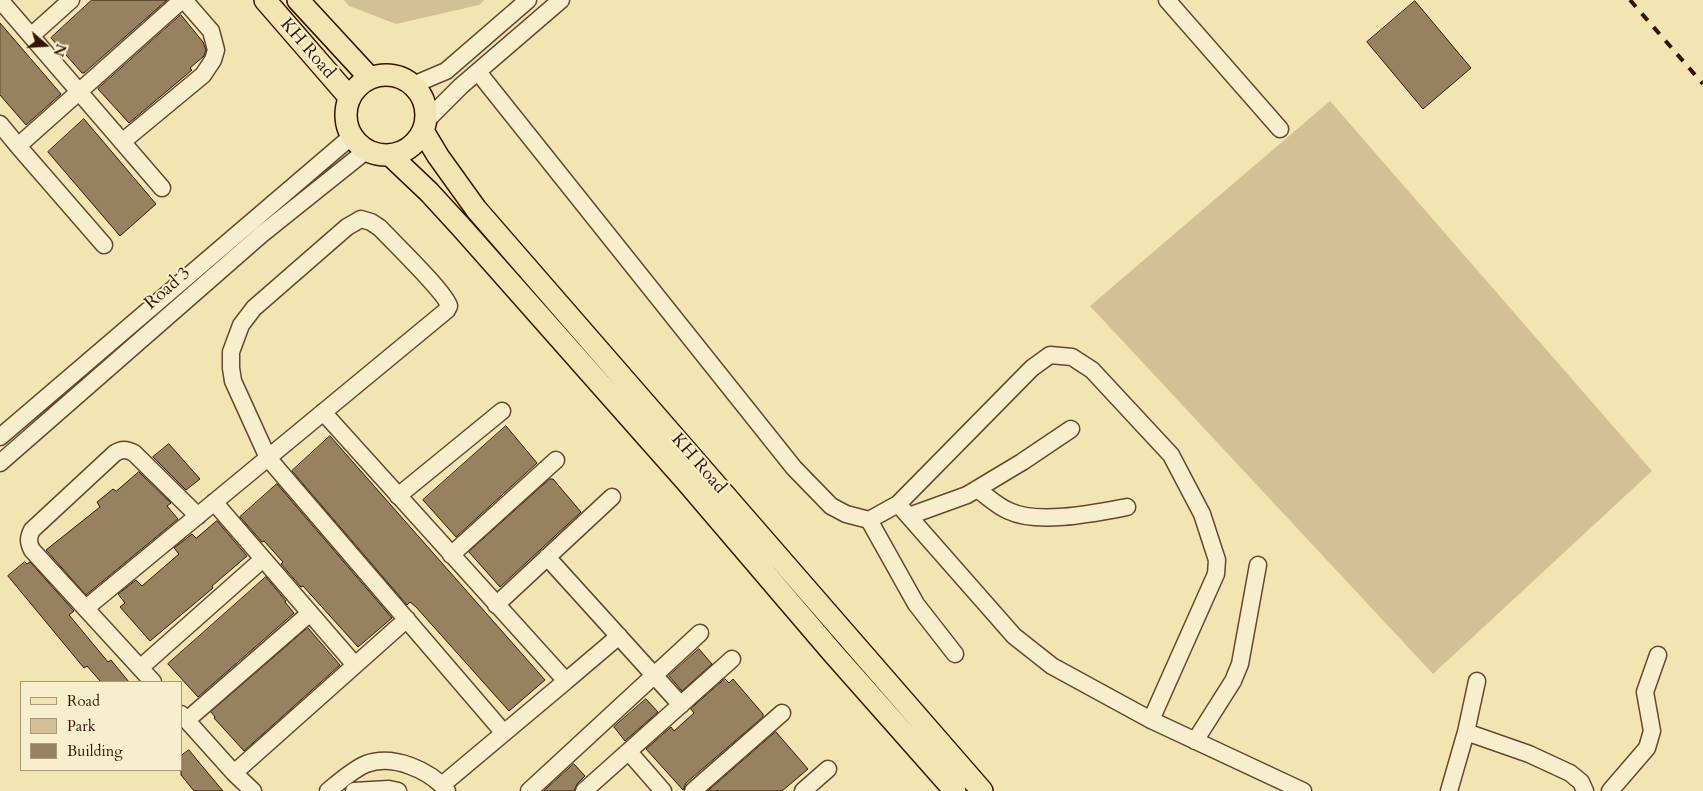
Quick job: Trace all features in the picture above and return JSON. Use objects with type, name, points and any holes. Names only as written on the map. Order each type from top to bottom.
[{"type":"main road","name":"KH Road","points":[[265,0],[350,98]]},
{"type":"main road","name":"KH Road","points":[[298,0],[370,78]]},
{"type":"main road","points":[[381,75],[393,75],[404,78],[413,85],[424,100],[426,110],[425,126],[415,143],[404,151],[390,155],[378,154],[367,150],[358,144],[347,124],[346,111],[350,98],[358,86],[370,78],[381,75]]},
{"type":"main road","name":"KH Road","points":[[425,126],[438,156],[476,209],[982,791]]},
{"type":"main road","name":"KH Road","points":[[390,155],[429,192],[488,257],[686,481],[832,652],[955,791]]},
{"type":"street","points":[[0,0],[162,188]]},
{"type":"street","points":[[31,36],[72,0]]},
{"type":"street","points":[[18,146],[183,0],[211,31],[216,50],[214,60],[202,74],[122,142]]},
{"type":"street","points":[[413,85],[446,71],[528,0]]},
{"type":"street","points":[[425,126],[478,72],[561,0]]},
{"type":"street","points":[[1167,0],[1280,129]]},
{"type":"street","points":[[478,72],[794,468],[831,506],[846,514],[869,520],[898,504],[1032,368],[1050,355],[1072,357],[1092,370],[1171,455],[1202,514],[1217,560],[1216,574],[1151,720]]},
{"type":"street","points":[[0,124],[104,245]]},
{"type":"street","name":"Road 3","points":[[0,437],[352,136]]},
{"type":"street","name":"Road 3","points":[[0,463],[262,234],[367,150]]},
{"type":"street","points":[[86,608],[198,516],[214,502],[268,458],[447,310],[448,302],[380,228],[371,222],[361,219],[347,227],[254,308],[241,325],[231,352],[233,381],[268,458],[504,732]]},
{"type":"street","points":[[398,496],[502,411]]},
{"type":"street","points":[[323,412],[566,681]]},
{"type":"street","points":[[909,516],[967,495],[1022,462],[1071,429]]},
{"type":"street","points":[[152,681],[32,550],[28,544],[29,537],[32,530],[115,453],[121,450],[134,453],[198,516]]},
{"type":"street","points":[[451,555],[556,460]]},
{"type":"street","points":[[977,489],[1009,511],[1036,518],[1085,514],[1127,507]]},
{"type":"street","points":[[496,605],[612,497]]},
{"type":"street","points":[[214,502],[355,665]]},
{"type":"street","points":[[898,504],[1014,636],[1052,666],[1151,720],[1303,791]]},
{"type":"street","points":[[869,520],[916,604],[956,654]]},
{"type":"street","points":[[547,557],[681,705]]},
{"type":"street","points":[[140,668],[263,559]]},
{"type":"street","points":[[1195,741],[1233,681],[1240,664],[1258,565]]},
{"type":"street","points":[[253,791],[234,773],[184,717],[310,613]]},
{"type":"street","points":[[234,773],[406,619]]},
{"type":"street","points":[[529,791],[700,633]]},
{"type":"street","points":[[328,791],[366,764],[381,762],[399,763],[422,771],[444,788],[504,732],[619,636]]},
{"type":"street","points":[[1610,791],[1648,748],[1652,731],[1645,692],[1658,655]]},
{"type":"street","points":[[584,791],[732,659]]},
{"type":"street","points":[[1449,791],[1466,732],[1476,681]]},
{"type":"street","points":[[693,791],[782,713]]},
{"type":"street","points":[[1466,732],[1529,754],[1570,774],[1581,782],[1585,791]]},
{"type":"street","points":[[629,752],[663,791]]},
{"type":"street","points":[[803,791],[828,769]]},
{"type":"street","points":[[354,791],[389,789],[398,791]]},
{"type":"green space","points":[[344,0],[484,0],[479,5],[396,24],[349,6]]},
{"type":"green space","points":[[1330,101],[1652,471],[1433,674],[1090,306]]},
{"type":"building","points":[[92,0],[167,0],[82,73],[51,38]]},
{"type":"building","points":[[1415,1],[1471,68],[1423,109],[1367,42]]},
{"type":"building","points":[[181,15],[203,42],[206,50],[204,56],[190,68],[192,70],[129,123],[98,89]]},
{"type":"building","points":[[0,23],[61,94],[26,125],[0,95]]},
{"type":"building","points":[[84,119],[156,204],[120,236],[48,152]]},
{"type":"building","points":[[506,426],[537,463],[456,537],[423,500]]},
{"type":"building","points":[[330,436],[545,680],[509,711],[416,607],[410,602],[407,605],[292,471]]},
{"type":"building","points":[[169,444],[200,479],[186,490],[153,457]]},
{"type":"building","points":[[139,472],[171,503],[167,506],[178,519],[86,595],[46,550],[100,507],[97,502],[113,489],[116,491]]},
{"type":"building","points":[[550,479],[553,479],[581,512],[500,587],[469,552]]},
{"type":"building","points":[[277,484],[392,618],[358,647],[303,586],[301,587],[281,564],[283,562],[240,517]]},
{"type":"building","points":[[217,521],[247,556],[212,586],[213,588],[150,641],[120,607],[125,603],[118,594],[136,580],[142,586],[179,554],[174,548],[192,534],[196,538]]},
{"type":"building","points":[[25,562],[27,564],[30,562],[74,611],[69,615],[108,662],[111,660],[128,681],[100,681],[87,666],[84,668],[8,576]]},
{"type":"building","points":[[266,577],[294,613],[198,697],[168,664]]},
{"type":"building","points":[[308,628],[340,665],[244,751],[214,718],[211,712]]},
{"type":"building","points":[[699,649],[712,664],[682,691],[669,676]]},
{"type":"building","points":[[725,679],[729,683],[733,679],[763,714],[763,717],[686,783],[683,790],[646,749],[671,727],[674,731],[694,713],[691,709]]},
{"type":"building","points":[[646,699],[658,712],[625,741],[614,727]]},
{"type":"building","points":[[776,732],[808,769],[782,791],[708,791]]},
{"type":"building","points":[[189,750],[223,791],[194,791],[181,775],[182,755]]},
{"type":"building","points":[[574,764],[585,776],[577,784],[574,791],[544,791]]},
{"type":"railway","points":[[1630,0],[1703,84]]}]
